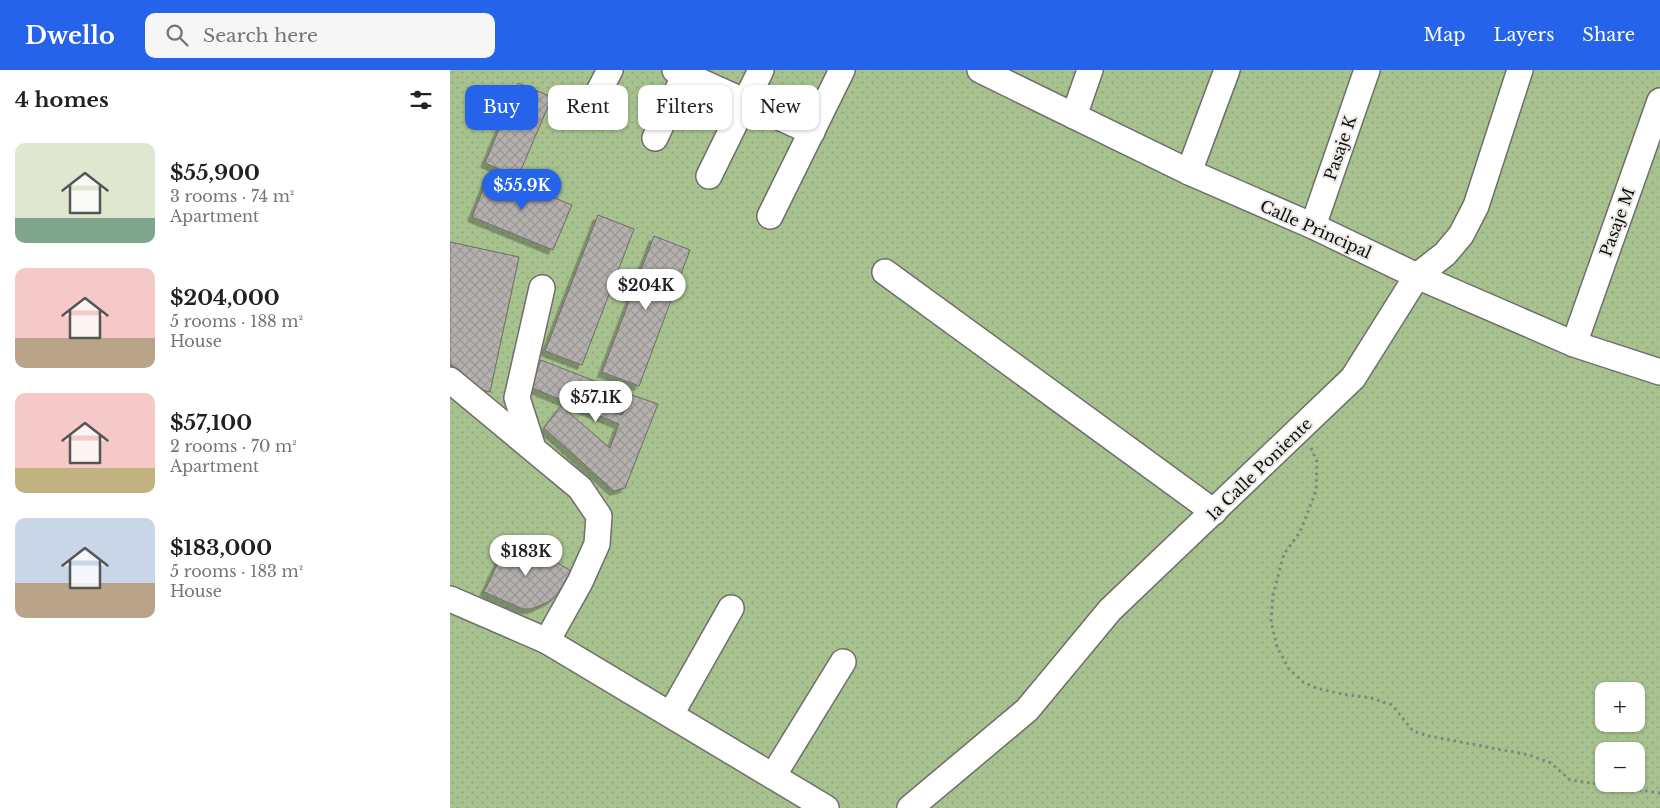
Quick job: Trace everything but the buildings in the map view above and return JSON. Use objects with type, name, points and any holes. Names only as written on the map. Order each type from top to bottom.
[{"type":"street","points":[[602,85],[610,70]]},
{"type":"street","points":[[754,85],[761,70]]},
{"type":"street","points":[[770,216],[842,70]]},
{"type":"street","name":"Calle Principal","points":[[980,70],[1188,172],[1313,226],[1417,276],[1574,344],[1660,372]]},
{"type":"street","points":[[1074,116],[1090,70]]},
{"type":"street","points":[[1188,172],[1227,70]]},
{"type":"street","name":"Pasaje K","points":[[1313,226],[1367,70]]},
{"type":"street","name":"1a Calle Poniente","points":[[910,808],[1027,710],[1110,610],[1353,378],[1417,276],[1445,254],[1461,235],[1476,206],[1520,70]]},
{"type":"street","points":[[655,138],[682,72],[742,101]]},
{"type":"street","name":"Pasaje M","points":[[1574,344],[1660,101]]},
{"type":"street","points":[[709,176],[742,108]]},
{"type":"street","points":[[808,130],[812,132]]},
{"type":"street","points":[[885,272],[1064,390],[1214,512]]},
{"type":"street","points":[[533,448],[518,398],[542,288]]},
{"type":"street","points":[[450,380],[580,488],[599,516],[597,544],[580,582],[547,641]]},
{"type":"street","points":[[450,599],[547,641],[826,808]]},
{"type":"street","points":[[671,714],[731,608]]},
{"type":"street","points":[[773,776],[843,662]]},
{"type":"path","points":[[1303,426],[1317,462],[1316,491],[1300,532],[1284,554],[1273,594],[1271,621],[1277,647],[1289,669],[1302,682],[1316,688],[1371,698],[1392,705],[1413,731],[1429,736],[1528,755],[1551,763],[1570,780],[1660,793]]},
{"type":"green space","points":[[450,70],[1660,70],[1660,808],[450,808]]}]
